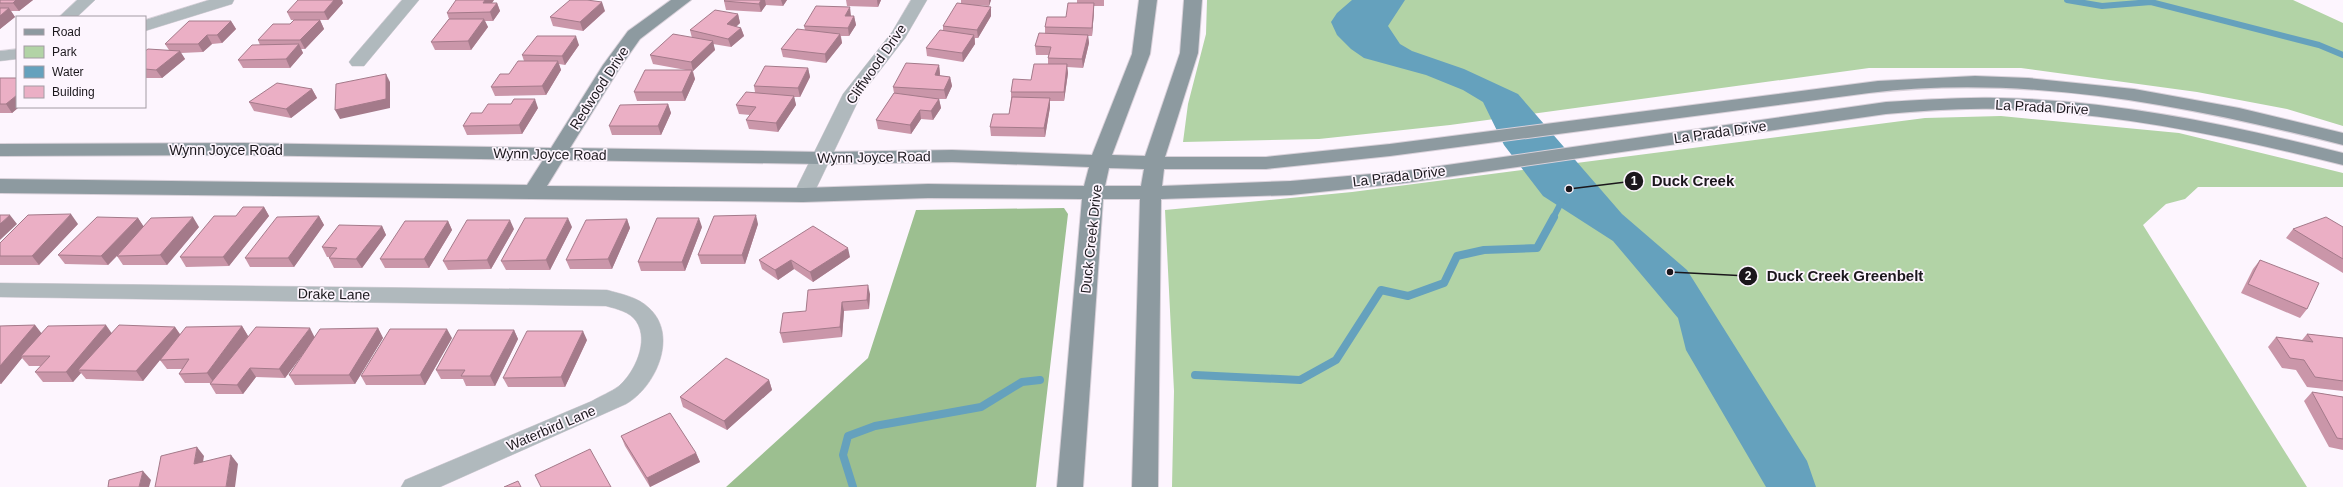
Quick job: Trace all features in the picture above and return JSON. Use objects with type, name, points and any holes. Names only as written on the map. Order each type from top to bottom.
[{"type":"main road","name":"Duck Creek Drive","points":[[1070,487],[1093,193],[1103,149],[1141,54],[1148,0]]},
{"type":"main road","points":[[1145,487],[1151,192],[1156,150],[1190,53],[1193,0]]},
{"type":"main road","name":"Redwood Drive","points":[[533,192],[612,65],[634,35],[676,1]]},
{"type":"main road","name":"La Prada Drive","points":[[1100,162],[1266,162],[1390,150],[1852,90],[1920,83],[1997,82],[2119,92],[2203,105],[2343,139]]},
{"type":"main road","name":"La Prada Drive","points":[[1093,193],[1291,188],[1405,177],[1886,108],[1953,104],[2013,104],[2106,111],[2183,123],[2277,142],[2343,159]]},
{"type":"main road","name":"Wynn Joyce Road","points":[[0,150],[243,149],[820,158],[952,156],[1100,162]]},
{"type":"main road","points":[[0,186],[803,195],[928,191],[1093,193]]},
{"type":"street","points":[[68,16],[87,0]]},
{"type":"street","points":[[146,26],[226,0]]},
{"type":"street","points":[[358,62],[411,0]]},
{"type":"street","name":"Cliffwood Drive","points":[[803,195],[852,94],[899,34],[919,0]]},
{"type":"street","points":[[0,56],[16,54]]},
{"type":"street","name":"Drake Lane","points":[[0,290],[607,298],[631,306],[645,317],[651,334]]},
{"type":"street","name":"Waterbird Lane","points":[[414,487],[600,407],[627,391],[641,374],[650,356],[651,334]]},
{"type":"green space","points":[[1207,0],[2293,0],[2343,23],[2343,126],[2287,109],[2197,92],[2021,68],[1869,68],[1450,125],[1319,139],[1183,142],[1188,104],[1206,34]]},
{"type":"green space","points":[[2001,116],[2179,133],[2343,173],[2343,187],[2198,187],[2185,199],[2166,204],[2143,225],[2307,487],[1172,487],[1174,391],[1165,210],[1352,192],[1925,118]]},
{"type":"green space","points":[[1064,208],[1068,214],[1036,487],[726,487],[868,358],[916,210]]},
{"type":"water","points":[[1352,0],[1405,0],[1388,26],[1400,44],[1412,51],[1464,69],[1518,94],[1622,214],[1687,270],[1807,461],[1816,487],[1766,487],[1686,350],[1678,318],[1613,241],[1543,196],[1504,145],[1483,102],[1463,90],[1426,75],[1364,58],[1351,49],[1337,35],[1331,22],[1337,13]]},
{"type":"building","points":[[0,0],[16,0],[13,3],[0,3]]},
{"type":"building","points":[[298,0],[334,0],[324,12],[287,12]]},
{"type":"building","points":[[456,0],[485,0],[483,3],[497,3],[490,12],[447,13]]},
{"type":"building","points":[[570,0],[602,2],[580,22],[550,17]]},
{"type":"building","points":[[761,0],[759,4],[724,1]]},
{"type":"building","points":[[957,3],[991,7],[977,30],[943,26]]},
{"type":"building","points":[[1068,3],[1094,3],[1092,28],[1045,27],[1047,17],[1066,17]]},
{"type":"building","points":[[816,6],[850,7],[845,16],[854,16],[848,28],[804,26]]},
{"type":"building","points":[[0,8],[9,8],[0,16]]},
{"type":"building","points":[[715,10],[738,14],[727,24],[741,28],[728,39],[690,30]]},
{"type":"building","points":[[449,19],[484,19],[468,41],[431,42]]},
{"type":"building","points":[[294,20],[320,20],[300,40],[258,40],[273,24],[290,24]]},
{"type":"building","points":[[189,21],[231,21],[217,35],[207,35],[198,44],[165,44]]},
{"type":"building","points":[[797,29],[840,34],[825,54],[781,49]]},
{"type":"building","points":[[940,30],[974,35],[962,53],[926,48]]},
{"type":"building","points":[[1039,33],[1088,35],[1082,59],[1048,58],[1051,47],[1035,46]]},
{"type":"building","points":[[673,34],[713,41],[691,62],[650,55]]},
{"type":"building","points":[[537,36],[576,36],[562,56],[522,55]]},
{"type":"building","points":[[299,44],[286,59],[238,60],[252,45]]},
{"type":"building","points":[[148,49],[180,51],[156,70],[146,69],[146,50]]},
{"type":"building","points":[[518,61],[558,61],[542,86],[491,87],[500,74],[509,74]]},
{"type":"building","points":[[906,63],[939,65],[935,75],[950,77],[944,90],[893,87]]},
{"type":"building","points":[[1034,64],[1067,64],[1064,92],[1011,92],[1013,79],[1031,80]]},
{"type":"building","points":[[765,66],[808,68],[798,88],[754,86]]},
{"type":"building","points":[[645,70],[692,70],[682,92],[634,92]]},
{"type":"building","points":[[386,74],[386,99],[335,110],[336,84]]},
{"type":"building","points":[[0,78],[16,78],[16,96],[6,104],[0,104]]},
{"type":"building","points":[[277,83],[312,89],[286,109],[249,102]]},
{"type":"building","points":[[746,92],[794,96],[776,123],[746,120],[756,107],[736,105]]},
{"type":"building","points":[[894,93],[939,99],[931,111],[920,110],[910,125],[876,120]]},
{"type":"building","points":[[1012,97],[1050,98],[1044,128],[990,127],[993,114],[1009,114]]},
{"type":"building","points":[[514,99],[535,99],[519,125],[463,126],[471,113],[482,113],[488,104],[511,104]]},
{"type":"building","points":[[668,104],[658,126],[609,126],[620,105]]},
{"type":"building","points":[[243,207],[264,207],[223,257],[180,257],[214,216],[236,216]]},
{"type":"building","points":[[71,214],[32,256],[0,256],[0,243],[28,215]]},
{"type":"building","points":[[0,215],[10,215],[0,224]]},
{"type":"building","points":[[756,215],[742,255],[698,255],[714,216]]},
{"type":"building","points":[[319,216],[288,258],[245,258],[277,217]]},
{"type":"building","points":[[97,217],[138,218],[101,256],[58,255]]},
{"type":"building","points":[[193,217],[160,255],[117,256],[151,218]]},
{"type":"building","points":[[2326,217],[2343,227],[2343,259],[2293,229]]},
{"type":"building","points":[[525,218],[568,218],[546,260],[501,261]]},
{"type":"building","points":[[657,218],[699,218],[682,262],[638,262]]},
{"type":"building","points":[[627,219],[608,259],[566,260],[586,220]]},
{"type":"building","points":[[467,220],[510,220],[487,260],[443,261]]},
{"type":"building","points":[[405,221],[448,221],[424,259],[380,259]]},
{"type":"building","points":[[339,225],[382,226],[356,259],[329,258],[337,248],[322,247]]},
{"type":"building","points":[[813,226],[848,248],[810,272],[791,260],[775,270],[759,260]]},
{"type":"building","points":[[2260,260],[2319,283],[2307,309],[2248,284]]},
{"type":"building","points":[[868,285],[867,300],[842,302],[840,327],[780,333],[783,313],[806,311],[808,290]]},
{"type":"building","points":[[35,325],[0,366],[0,326]]},
{"type":"building","points":[[106,325],[66,372],[35,372],[50,356],[21,356],[48,326]]},
{"type":"building","points":[[119,325],[175,327],[136,371],[78,370]]},
{"type":"building","points":[[242,326],[207,373],[179,374],[189,359],[160,360],[186,327]]},
{"type":"building","points":[[256,327],[310,328],[279,369],[250,368],[237,385],[210,384]]},
{"type":"building","points":[[378,328],[349,375],[289,375],[320,329]]},
{"type":"building","points":[[390,329],[447,329],[420,375],[361,376]]},
{"type":"building","points":[[458,330],[514,330],[490,376],[461,376],[465,370],[436,370]]},
{"type":"building","points":[[527,331],[583,331],[561,377],[503,378]]},
{"type":"building","points":[[2307,334],[2343,338],[2343,381],[2315,377],[2304,360],[2290,358],[2276,337],[2313,342]]},
{"type":"building","points":[[726,358],[769,380],[724,421],[680,397]]},
{"type":"building","points":[[2312,392],[2343,397],[2343,439],[2337,438]]},
{"type":"building","points":[[670,413],[696,453],[647,478],[621,436]]},
{"type":"building","points":[[197,447],[194,464],[231,455],[226,487],[155,487],[161,456]]},
{"type":"building","points":[[590,449],[611,487],[541,487],[535,475]]},
{"type":"building","points":[[143,471],[139,487],[108,487],[109,480]]},
{"type":"building","points":[[518,481],[521,487],[504,487]]},
{"type":"waterway","points":[[2067,0],[2102,6],[2151,2],[2319,45],[2343,55]]},
{"type":"waterway","points":[[1553,218],[1563,199]]},
{"type":"waterway","points":[[1195,375],[1300,380],[1336,360],[1381,290],[1408,296],[1444,283],[1457,256],[1484,250],[1537,248],[1554,217]]},
{"type":"waterway","points":[[853,487],[843,455],[848,436],[875,426],[981,407],[1022,382],[1040,380]]},
{"type":"place","name":"Duck Creek","points":[[1569,189]]},
{"type":"place","name":"Duck Creek Greenbelt","points":[[1670,272]]}]
